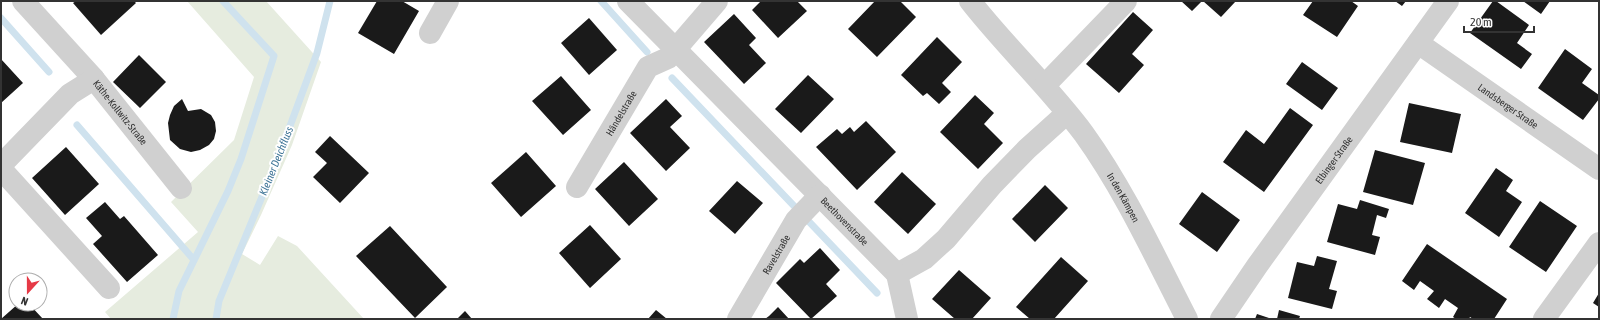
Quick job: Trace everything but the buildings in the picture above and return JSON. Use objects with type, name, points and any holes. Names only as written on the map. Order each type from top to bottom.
[{"type":"street","points":[[23,1],[94,79]]},
{"type":"street","points":[[430,33],[448,1]]},
{"type":"street","name":"Beethovenstraße","points":[[628,1],[675,50],[808,207],[897,274]]},
{"type":"street","name":"Händelstraße","points":[[577,187],[648,67],[668,58],[717,1]]},
{"type":"street","name":"In den Kämpen","points":[[970,1],[1045,85],[1093,149],[1123,197],[1187,319]]},
{"type":"street","points":[[1045,85],[1126,1]]},
{"type":"street","name":"Elbinger Straße","points":[[1221,319],[1257,266],[1448,1]]},
{"type":"street","name":"Landsberger Straße","points":[[1418,43],[1599,169]]},
{"type":"street","name":"Käthe-Kollwitz-Straße","points":[[1,165],[70,94],[94,79],[181,188]]},
{"type":"street","points":[[907,319],[897,274],[924,259],[946,239],[992,185],[1027,149],[1067,113]]},
{"type":"street","points":[[1,169],[108,288]]},
{"type":"street","name":"Ravelstraße","points":[[738,319],[808,207]]},
{"type":"street","points":[[1544,319],[1599,243]]},
{"type":"shaded area","points":[[187,1],[266,1],[321,62],[292,145],[242,254],[260,265],[278,236],[297,246],[364,319],[111,319],[105,312],[198,232],[171,202],[234,140],[254,77]]},
{"type":"waterway","points":[[173,319],[179,291],[228,191],[241,159],[274,56],[223,1]]},
{"type":"waterway","name":"Kleiner Deichfluss","points":[[216,319],[219,301],[280,153],[317,53],[330,1]]},
{"type":"waterway","points":[[601,1],[647,52]]},
{"type":"waterway","points":[[1,18],[49,72]]},
{"type":"waterway","points":[[672,78],[877,293]]},
{"type":"waterway","points":[[77,125],[194,260]]}]
